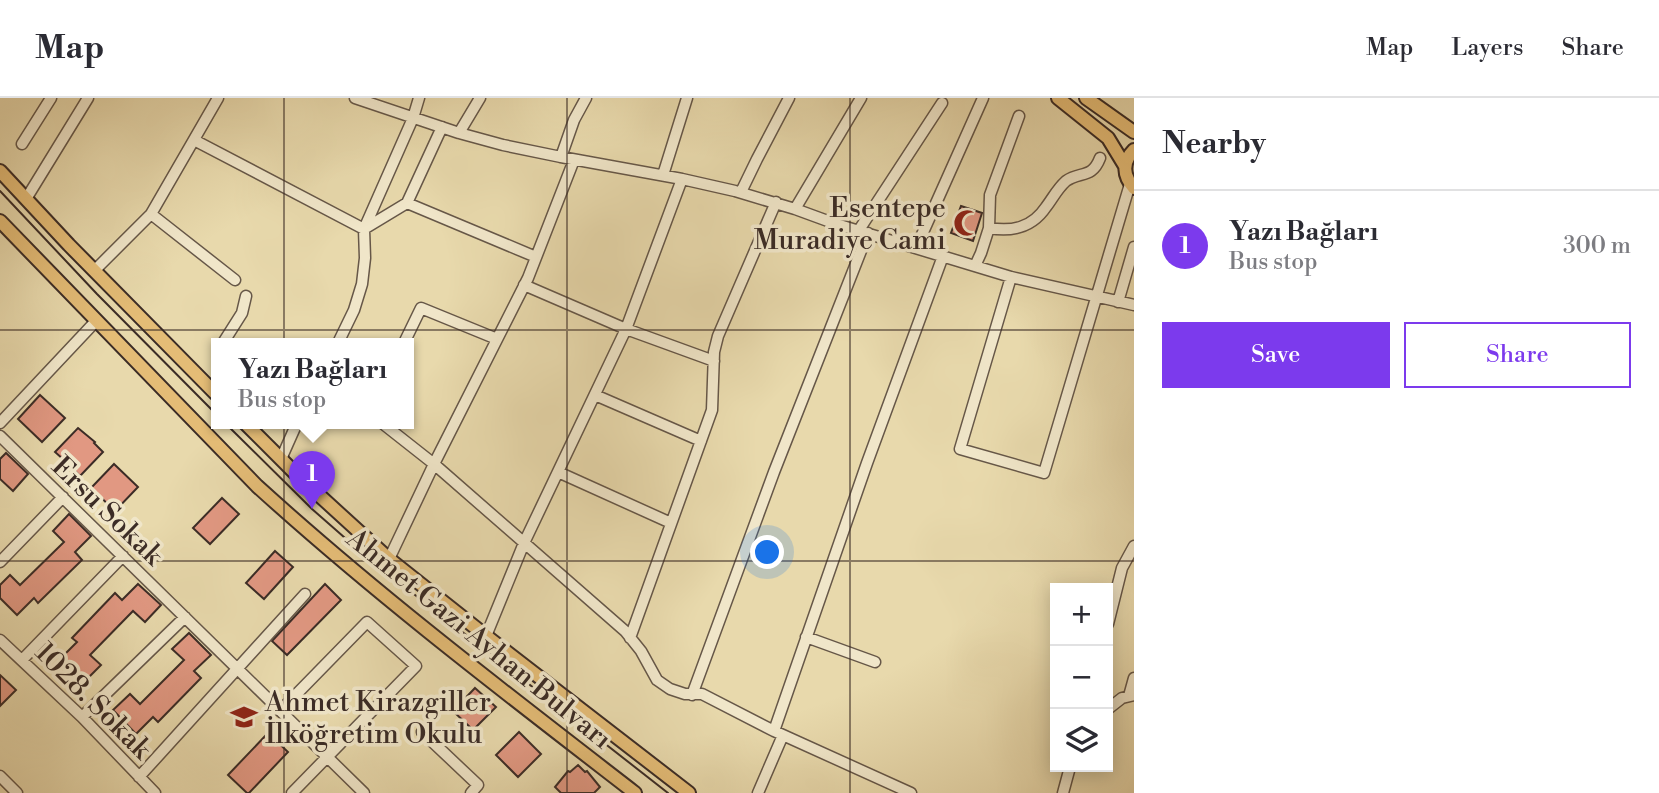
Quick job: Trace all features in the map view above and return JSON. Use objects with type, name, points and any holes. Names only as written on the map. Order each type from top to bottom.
[{"type":"main road","points":[[1058,98],[1108,138],[1125,166]]},
{"type":"main road","points":[[1086,98],[1134,132]]},
{"type":"main road","points":[[1132,186],[1125,166],[1134,150]]},
{"type":"main road","points":[[0,171],[211,389]]},
{"type":"main road","name":"Ahmet Gazi Ayhan Bulvarı","points":[[0,222],[257,485],[301,526],[375,588],[635,793]]},
{"type":"main road","name":"Ahmet Gazi Ayhan Bulvarı","points":[[251,429],[389,559],[689,793]]},
{"type":"street","points":[[22,144],[51,98]]},
{"type":"street","points":[[26,199],[88,98]]},
{"type":"street","points":[[94,271],[151,214],[218,98]]},
{"type":"street","points":[[355,98],[503,145],[682,178],[741,192],[1011,277],[1134,305]]},
{"type":"street","points":[[340,338],[362,285],[364,229],[419,98]]},
{"type":"street","points":[[459,133],[480,98]]},
{"type":"street","points":[[561,157],[574,120],[586,98]]},
{"type":"street","points":[[663,175],[687,98]]},
{"type":"street","points":[[741,192],[789,98]]},
{"type":"street","points":[[795,209],[861,98]]},
{"type":"street","points":[[916,248],[983,98]]},
{"type":"street","points":[[692,695],[863,232],[942,103]]},
{"type":"street","points":[[975,266],[989,228],[990,195],[1019,116]]},
{"type":"street","points":[[364,229],[407,203],[442,127]]},
{"type":"street","points":[[194,140],[364,229]]},
{"type":"street","points":[[989,228],[1015,229],[1030,223],[1045,209],[1067,180],[1091,171],[1100,158]]},
{"type":"street","points":[[389,559],[524,285],[574,160]]},
{"type":"street","points":[[486,636],[524,543],[626,330],[682,178]]},
{"type":"street","points":[[1011,277],[960,449],[1044,473],[1132,186]]},
{"type":"street","points":[[631,638],[712,410],[718,336],[776,202]]},
{"type":"street","points":[[407,203],[536,257]]},
{"type":"street","points":[[151,214],[235,280]]},
{"type":"street","points":[[1118,302],[1134,247]]},
{"type":"street","points":[[758,793],[779,733],[806,638],[943,256]]},
{"type":"street","points":[[524,285],[626,330],[714,361]]},
{"type":"street","points":[[226,338],[242,313],[246,296]]},
{"type":"street","points":[[406,338],[421,308],[497,339]]},
{"type":"street","points":[[0,423],[96,321]]},
{"type":"street","points":[[595,395],[701,441]]},
{"type":"street","points":[[281,459],[294,429]]},
{"type":"street","points":[[390,429],[434,464],[616,623],[648,660],[657,680],[663,685],[677,692],[702,694],[908,793]]},
{"type":"street","name":"Ersu Sokak","points":[[0,436],[364,793]]},
{"type":"street","points":[[558,472],[671,523]]},
{"type":"street","points":[[0,562],[63,497]]},
{"type":"street","points":[[1113,605],[1122,568],[1134,546]]},
{"type":"street","points":[[22,660],[123,556]]},
{"type":"street","points":[[139,777],[304,594]]},
{"type":"street","points":[[82,717],[185,617]]},
{"type":"street","points":[[280,711],[367,622],[416,666],[292,793]]},
{"type":"street","points":[[806,638],[875,662]]},
{"type":"street","name":"1028. Sokak","points":[[0,640],[82,717],[155,793]]},
{"type":"street","points":[[1113,705],[1132,695],[1134,678]]},
{"type":"street","points":[[422,732],[478,785],[471,793]]},
{"type":"street","points":[[1063,793],[1069,772]]},
{"type":"street","points":[[0,776],[17,793]]},
{"type":"building","name":"Esentepe Muradiye Cami","points":[[961,206],[982,213],[973,241],[951,233]]},
{"type":"building","points":[[40,395],[65,418],[42,442],[18,419]]},
{"type":"building","points":[[78,428],[103,452],[80,476],[55,452]]},
{"type":"building","points":[[6,453],[28,474],[13,491],[0,479],[0,459]]},
{"type":"building","points":[[114,464],[138,487],[115,511],[91,488]]},
{"type":"building","points":[[222,498],[239,514],[210,544],[193,528]]},
{"type":"building","points":[[69,514],[91,536],[75,552],[82,560],[38,603],[34,598],[17,615],[0,598],[0,585],[10,575],[20,585],[64,542],[53,531]]},
{"type":"building","points":[[275,551],[293,567],[264,599],[246,583]]},
{"type":"building","points":[[138,584],[161,605],[145,622],[133,611],[90,655],[101,665],[84,682],[60,659],[77,642],[72,638],[115,593],[122,600]]},
{"type":"building","points":[[325,584],[341,600],[287,655],[272,641]]},
{"type":"building","points":[[189,633],[211,655],[194,671],[201,678],[158,722],[153,717],[136,734],[113,710],[130,694],[140,704],[184,660],[172,649]]},
{"type":"building","points":[[0,675],[16,690],[0,706]]},
{"type":"building","points":[[475,688],[496,707],[473,730],[453,711]]},
{"type":"building","points":[[519,732],[541,754],[518,777],[496,755]]},
{"type":"building","points":[[268,733],[288,752],[247,793],[228,775]]},
{"type":"building","points":[[578,765],[587,771],[600,787],[594,793],[561,793],[555,787],[568,771]]},
{"type":"tram line","points":[[0,191],[211,409]]},
{"type":"tram line","points":[[231,429],[312,509],[369,559],[668,793]]},
{"type":"place","name":"Esentepe Muradiye Cami","points":[[967,223]]},
{"type":"place","name":"Yazı Bağları","points":[[312,509]]},
{"type":"place","name":"Ahmet Kirazgiller İlköğretim Okulu","points":[[244,717]]}]
